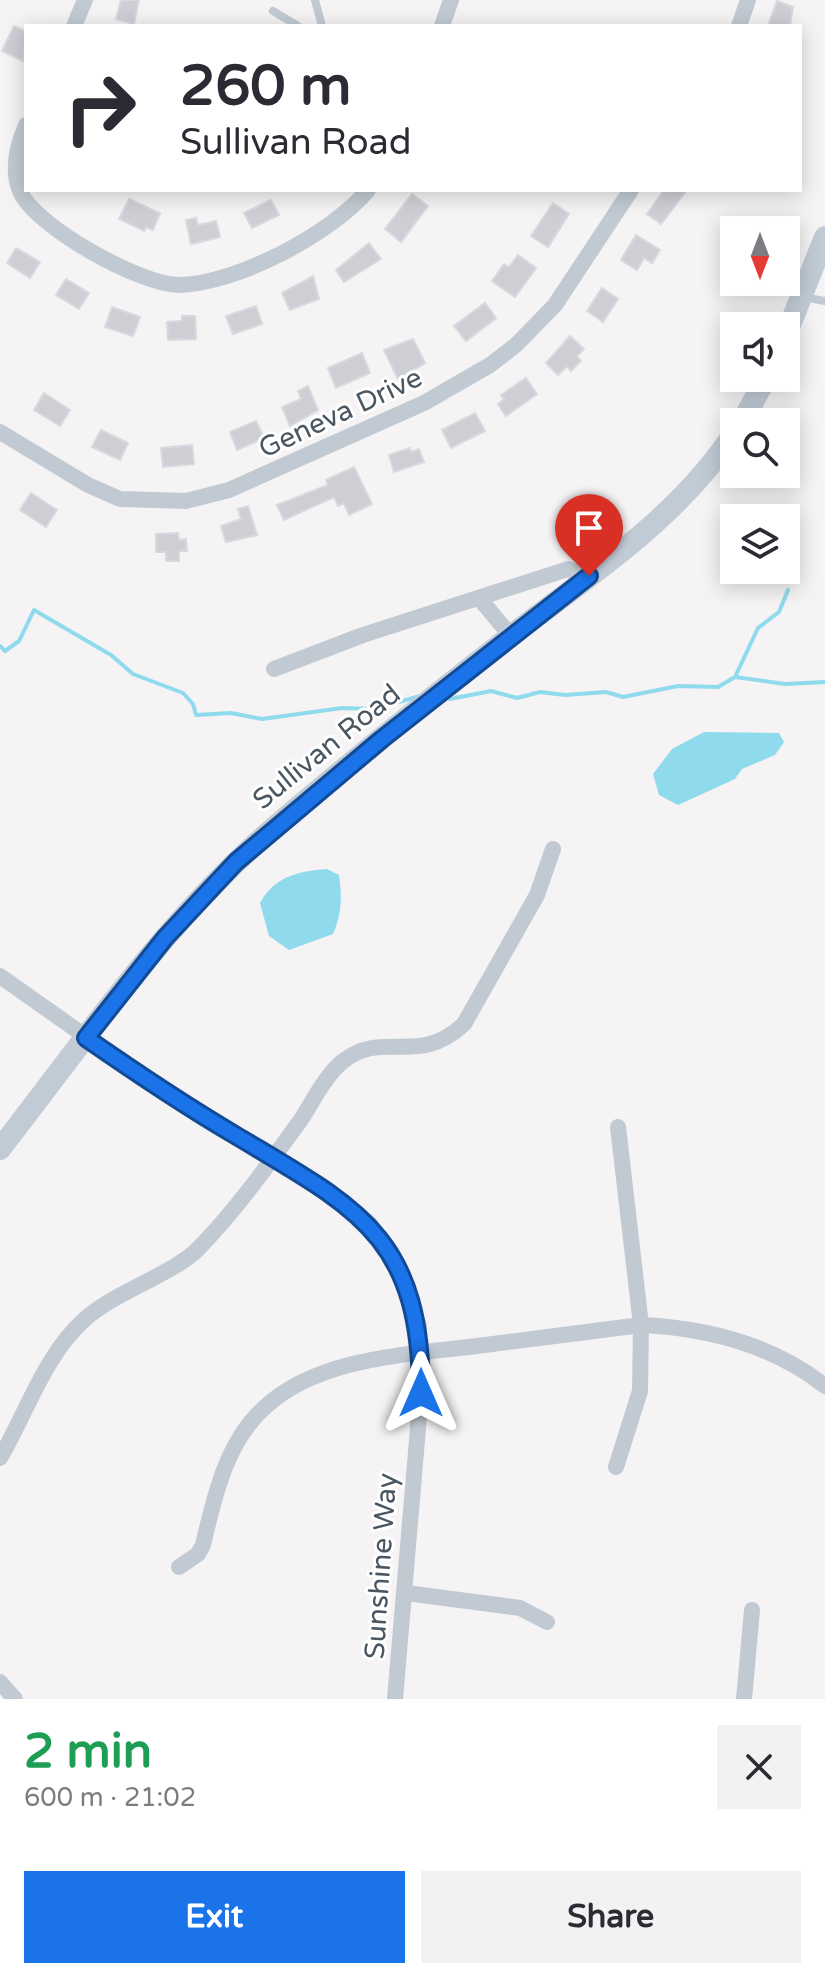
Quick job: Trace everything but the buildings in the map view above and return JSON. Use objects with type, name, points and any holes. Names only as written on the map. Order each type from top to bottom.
[{"type":"street","points":[[75,24],[85,0]]},
{"type":"street","points":[[443,24],[451,0]]},
{"type":"street","points":[[740,24],[748,0]]},
{"type":"street","points":[[24,131],[17,150],[16,174],[27,205],[51,225],[113,262],[168,285],[221,277],[292,248],[339,220],[366,192]]},
{"type":"street","name":"Geneva Drive","points":[[0,432],[88,485],[120,499],[186,501],[229,490],[424,403],[499,358],[555,305],[630,192]]},
{"type":"street","points":[[796,312],[825,237]]},
{"type":"street","name":"Sullivan Road","points":[[0,1149],[165,938],[236,862],[511,636],[648,530],[684,496],[720,451]]},
{"type":"street","points":[[274,669],[568,569],[589,576]]},
{"type":"street","points":[[479,598],[511,636]]},
{"type":"street","points":[[0,1458],[57,1352],[84,1319],[196,1252],[274,1158],[340,1063],[362,1050],[391,1045],[419,1049],[447,1040],[464,1024],[537,895],[553,849]]},
{"type":"street","name":"Sunshine Way","points":[[0,976],[86,1038],[332,1193],[370,1224],[387,1247],[412,1300],[421,1354],[406,1593],[395,1699]]},
{"type":"street","points":[[616,1467],[640,1391],[641,1325],[618,1127]]},
{"type":"street","points":[[179,1567],[198,1554],[203,1545],[222,1473],[262,1409],[276,1398],[340,1368],[421,1354],[641,1325],[676,1327],[747,1344],[773,1353],[825,1386]]},
{"type":"street","points":[[406,1593],[520,1608],[547,1622]]},
{"type":"street","points":[[744,1699],[752,1610]]},
{"type":"street","points":[[0,1682],[15,1699]]},
{"type":"lane","points":[[315,0],[321,24]]},
{"type":"lane","points":[[273,11],[295,24]]},
{"type":"lane","points":[[802,297],[825,301]]},
{"type":"water","points":[[704,732],[779,733],[784,742],[775,755],[742,769],[735,779],[678,805],[659,795],[653,774],[672,749]]},
{"type":"water","points":[[327,869],[339,875],[340,883],[340,912],[333,934],[289,950],[269,936],[260,903],[280,881]]},
{"type":"waterway","points":[[450,699],[491,691],[517,698],[540,692],[565,695],[606,692],[623,697],[678,686],[718,687],[735,677],[758,628],[779,612],[788,590]]},
{"type":"waterway","points":[[0,646],[5,651],[19,641],[34,610],[111,655],[133,674],[183,693],[193,704],[196,715],[231,713],[262,719],[342,708],[374,709],[420,696]]},
{"type":"waterway","points":[[735,677],[785,684],[825,682]]},
{"type":"route","points":[[421,1393],[419,1326],[412,1300],[397,1263],[370,1224],[323,1186],[219,1126],[86,1038],[165,938],[236,862],[306,800],[589,576]]}]
